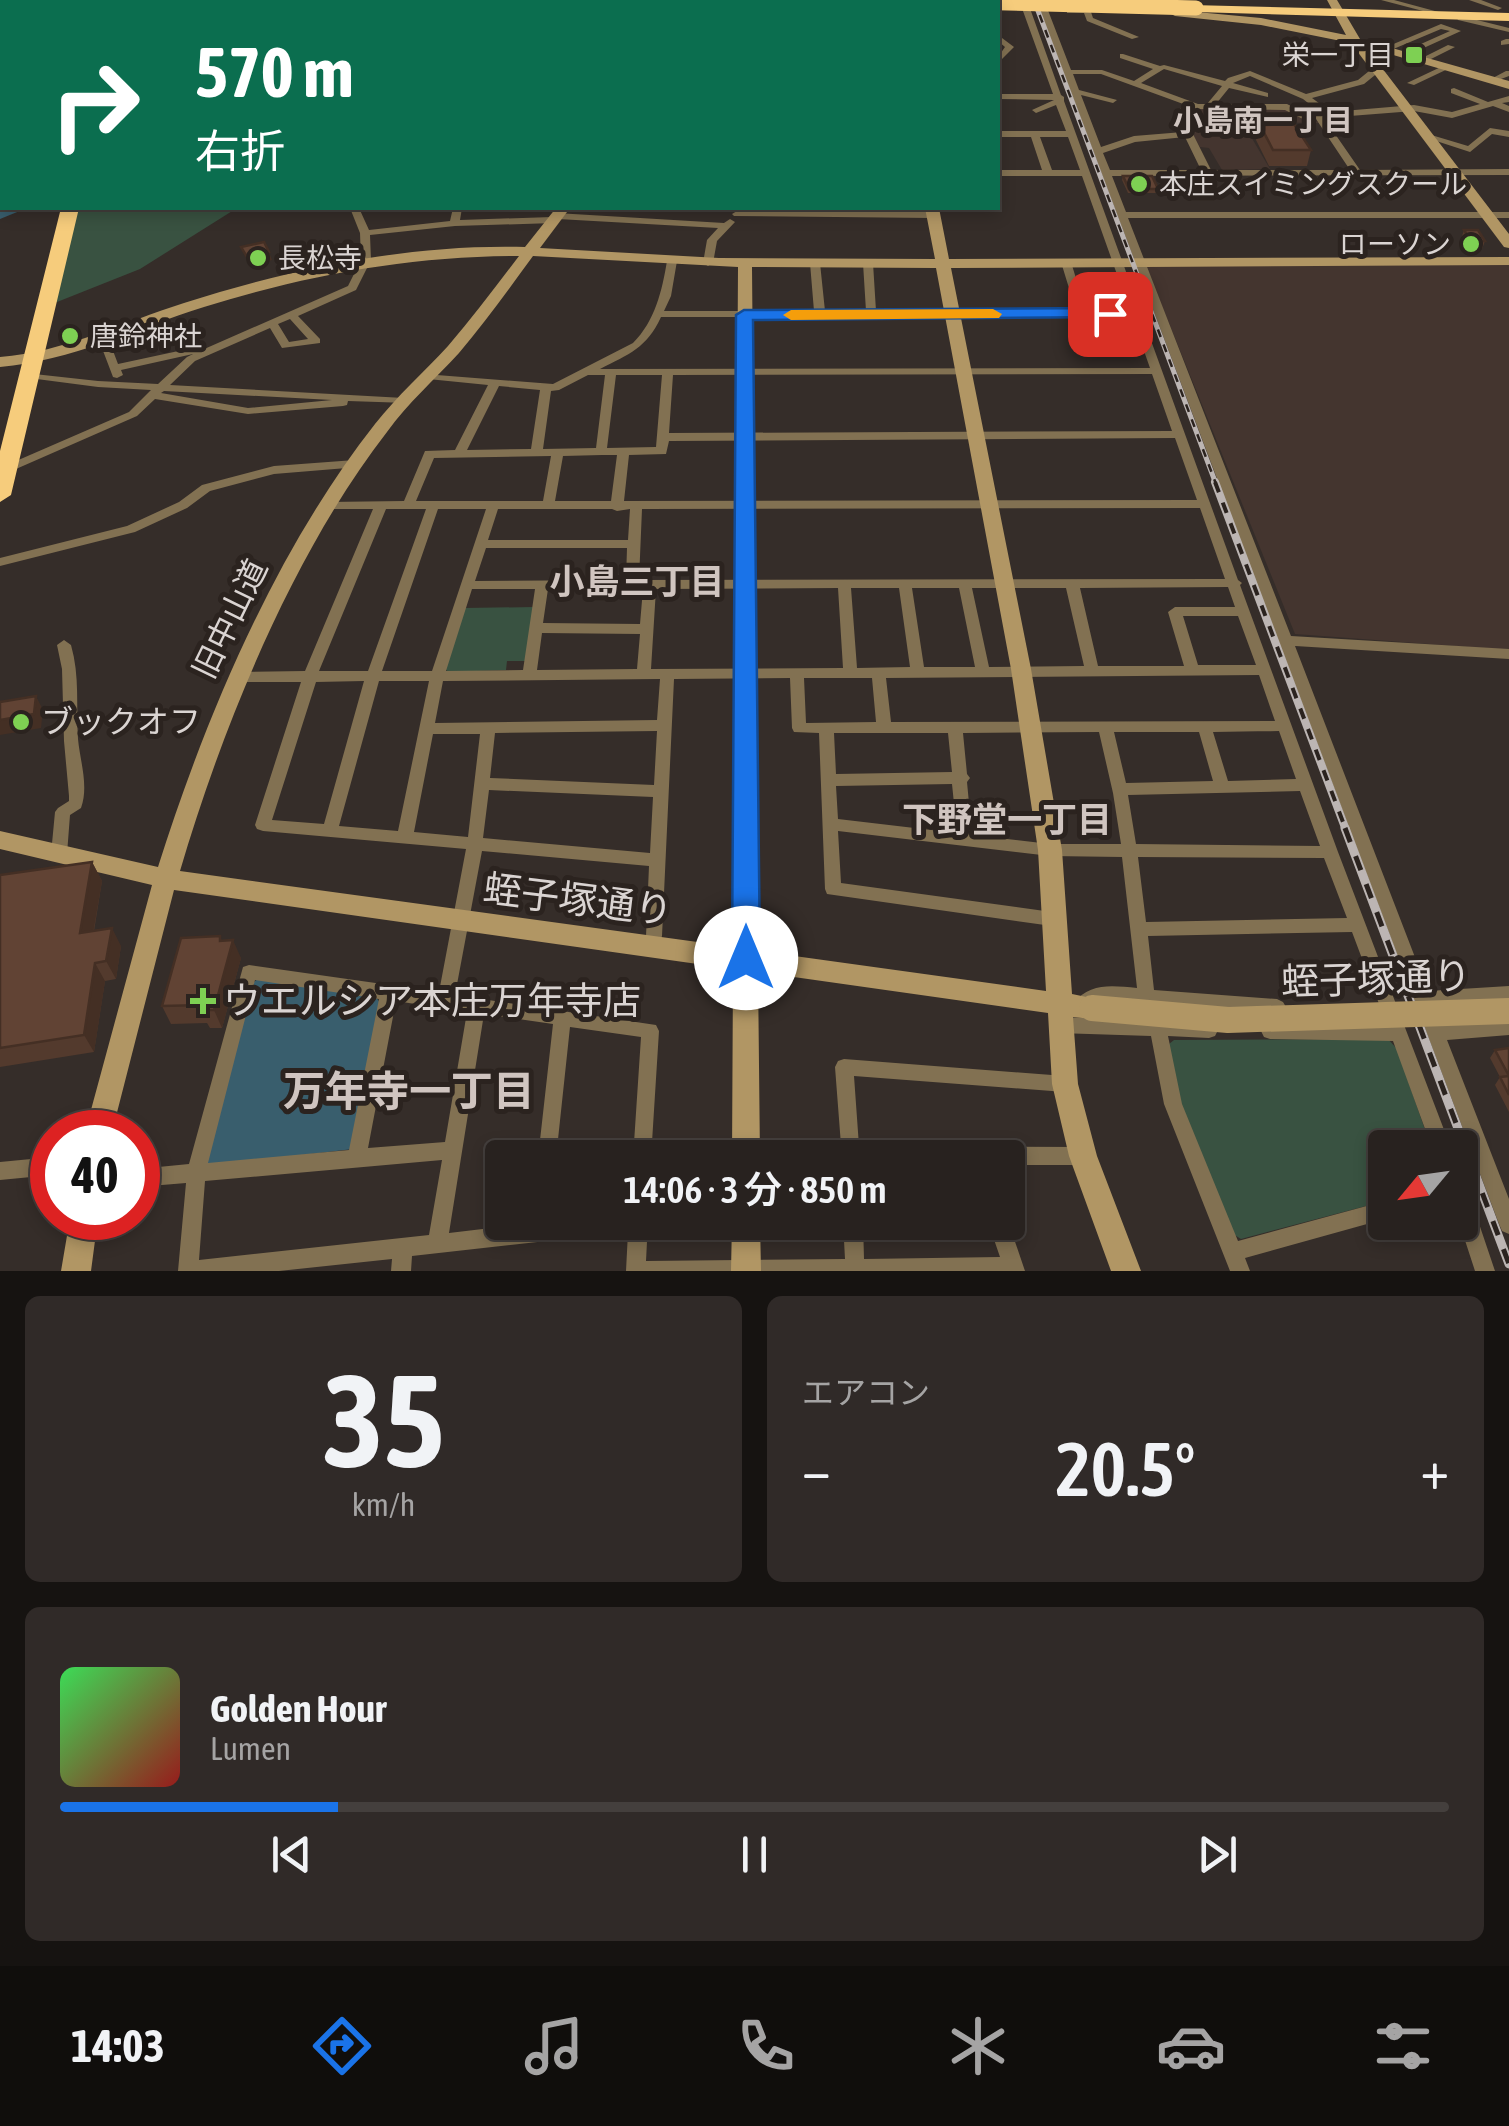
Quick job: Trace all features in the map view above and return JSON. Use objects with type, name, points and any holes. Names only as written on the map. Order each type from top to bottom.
[{"type":"highway","points":[[1000,3],[1501,16]]},
{"type":"highway","points":[[1000,7],[1337,9]]},
{"type":"highway","points":[[0,495],[70,210]]},
{"type":"street","points":[[1385,0],[1509,30]]},
{"type":"street","points":[[1405,6],[1424,0]]},
{"type":"street","points":[[1473,0],[1501,16],[1509,4]]},
{"type":"street","points":[[1042,3],[1264,8]]},
{"type":"street","points":[[1042,3],[1086,11],[1128,5],[1222,14],[1354,39],[1509,85]]},
{"type":"street","points":[[1042,3],[1509,1224]]},
{"type":"street","points":[[1000,7],[1025,5],[1330,852],[1435,1130]]},
{"type":"street","points":[[1337,9],[1354,39],[1509,244]]},
{"type":"street","points":[[1086,11],[1090,19],[1136,37]]},
{"type":"street","points":[[1388,48],[1441,26],[1458,32],[1406,54]]},
{"type":"street","points":[[1000,39],[1010,47],[1000,59]]},
{"type":"street","points":[[1424,59],[1451,47]]},
{"type":"street","points":[[1123,56],[1160,69],[1136,83]]},
{"type":"street","points":[[1164,67],[1265,95]]},
{"type":"street","points":[[1410,83],[1448,67]]},
{"type":"street","points":[[1208,172],[1178,113],[1197,106],[1286,106],[1306,96],[1361,82],[1376,69]]},
{"type":"street","points":[[1070,72],[1102,72],[1197,106]]},
{"type":"street","points":[[1210,106],[1225,85],[1250,73],[1306,96],[1323,115],[1356,171]]},
{"type":"street","points":[[1493,80],[1509,74]]},
{"type":"street","points":[[1454,91],[1509,109]]},
{"type":"street","points":[[1077,92],[1113,100]]},
{"type":"street","points":[[1000,97],[1060,99]]},
{"type":"street","points":[[1036,110],[1060,99]]},
{"type":"street","points":[[1452,115],[1509,99]]},
{"type":"street","points":[[1286,106],[1306,117],[1408,109],[1468,120]]},
{"type":"street","points":[[1428,137],[1470,148],[1490,131],[1509,134]]},
{"type":"street","points":[[1000,134],[1072,134]]},
{"type":"street","points":[[1035,134],[1048,173]]},
{"type":"street","points":[[1099,151],[1134,140],[1189,134]]},
{"type":"street","points":[[1105,173],[1509,172]]},
{"type":"street","points":[[1000,173],[1086,173]]},
{"type":"street","points":[[3,471],[133,414],[191,359],[215,346],[352,288],[366,260],[366,233],[355,210]]},
{"type":"street","points":[[455,223],[457,210]]},
{"type":"street","points":[[671,222],[672,210]]},
{"type":"street","points":[[708,263],[712,240],[738,211],[932,211],[945,262],[1021,669],[1050,850],[1052,919],[1072,1011],[1065,1084],[1083,1156],[1126,1271]]},
{"type":"street","points":[[1123,215],[1509,214]]},
{"type":"street","points":[[366,233],[558,215],[727,226]]},
{"type":"street","name":"旧中山道","points":[[103,1110],[124,1019],[237,677],[356,464],[558,215]]},
{"type":"street","points":[[31,366],[102,335],[174,311],[362,264],[434,254],[530,252],[672,262],[815,264],[1509,260]]},
{"type":"street","points":[[428,376],[546,390],[586,372],[638,346],[660,314],[672,262]]},
{"type":"street","points":[[1066,262],[1082,314]]},
{"type":"street","points":[[745,263],[746,1140]]},
{"type":"street","points":[[868,263],[871,314]]},
{"type":"street","points":[[815,264],[820,314]]},
{"type":"street","points":[[660,314],[1138,314]]},
{"type":"street","points":[[272,323],[286,346],[316,342],[292,315]]},
{"type":"street","points":[[102,335],[121,385]]},
{"type":"street","points":[[114,368],[215,346]]},
{"type":"street","points":[[0,362],[248,411],[369,398]]},
{"type":"street","points":[[601,452],[611,371]]},
{"type":"street","points":[[408,506],[429,454],[662,451],[668,371]]},
{"type":"street","points":[[586,372],[1157,371]]},
{"type":"street","points":[[460,453],[495,382]]},
{"type":"street","points":[[537,452],[546,390]]},
{"type":"street","points":[[161,391],[404,401]]},
{"type":"street","points":[[664,438],[1180,434]]},
{"type":"street","points":[[616,508],[623,452]]},
{"type":"street","points":[[548,505],[558,453]]},
{"type":"street","points":[[0,562],[132,529],[183,505],[206,488],[274,470],[356,464]]},
{"type":"street","points":[[331,505],[616,508],[1206,504]]},
{"type":"street","points":[[381,505],[310,677],[262,825],[659,860]]},
{"type":"street","points":[[330,831],[373,676],[433,506]]},
{"type":"street","points":[[405,837],[437,676],[493,506]]},
{"type":"street","points":[[632,584],[636,506]]},
{"type":"street","points":[[480,544],[634,544]]},
{"type":"street","points":[[467,585],[905,587],[1235,583]]},
{"type":"street","points":[[644,673],[650,584]]},
{"type":"street","points":[[1072,584],[1092,669]]},
{"type":"street","points":[[528,674],[542,585]]},
{"type":"street","points":[[844,586],[850,671]]},
{"type":"street","points":[[965,586],[982,669]]},
{"type":"street","points":[[905,587],[918,671]]},
{"type":"street","points":[[1192,669],[1175,612],[1244,611]]},
{"type":"street","points":[[536,628],[646,628]]},
{"type":"street","points":[[1287,640],[1509,654]]},
{"type":"street","points":[[59,854],[63,812],[76,804],[79,788],[70,735],[72,670],[64,644]]},
{"type":"street","points":[[237,677],[1265,670]]},
{"type":"street","points":[[878,671],[884,726]]},
{"type":"street","points":[[797,672],[799,728],[1286,726]]},
{"type":"street","points":[[654,936],[667,673]]},
{"type":"street","points":[[427,729],[664,725]]},
{"type":"street","points":[[1204,725],[1222,787]]},
{"type":"street","points":[[954,726],[965,840]]},
{"type":"street","points":[[1105,726],[1123,789],[1146,995]]},
{"type":"street","points":[[826,728],[833,889],[1052,919]]},
{"type":"street","points":[[446,999],[476,843],[488,730]]},
{"type":"street","points":[[829,780],[962,778]]},
{"type":"street","points":[[482,784],[660,791]]},
{"type":"street","points":[[1123,789],[1306,785]]},
{"type":"street","points":[[831,824],[1050,850],[1330,852]]},
{"type":"street","name":"蛭子塚通り","points":[[0,840],[168,880],[746,958],[1072,1011],[1228,1020],[1509,1011]]},
{"type":"street","points":[[1138,929],[1358,925]]},
{"type":"street","points":[[485,1237],[188,1271],[196,1172],[249,972],[650,1031],[643,1140]]},
{"type":"street","points":[[357,1159],[389,993]]},
{"type":"street","points":[[1072,1011],[1102,993],[1272,1007],[1387,1004]]},
{"type":"street","points":[[1423,999],[1509,994]]},
{"type":"street","points":[[437,1244],[477,1004]]},
{"type":"street","points":[[1072,1011],[1158,1030],[1400,1033]]},
{"type":"street","points":[[550,1140],[562,1018]]},
{"type":"street","points":[[1436,1033],[1509,1026]]},
{"type":"street","points":[[1158,1030],[1172,1104],[1236,1262],[1368,1216]]},
{"type":"street","points":[[849,1140],[844,1067],[1065,1084]]},
{"type":"street","points":[[160,1176],[452,1150]]},
{"type":"street","points":[[1025,1157],[1083,1156]]},
{"type":"street","points":[[0,1171],[30,1168]]},
{"type":"street","points":[[76,1271],[81,1240]]},
{"type":"street","points":[[636,1240],[636,1271],[1014,1269],[1004,1240]]},
{"type":"street","points":[[746,1240],[746,1270]]},
{"type":"street","points":[[854,1240],[855,1270]]},
{"type":"street","points":[[1475,1240],[1485,1271]]},
{"type":"street","points":[[401,1271],[402,1248]]},
{"type":"shaded area","points":[[1192,107],[1284,108],[1320,123],[1257,122],[1259,127],[1252,128],[1256,134],[1250,135],[1270,169],[1222,170],[1209,148],[1200,147],[1181,113]]},
{"type":"shaded area","points":[[1145,264],[1509,264],[1509,650],[1295,634]]},
{"type":"green space","points":[[76,210],[234,210],[140,269],[52,304]]},
{"type":"green space","points":[[534,607],[526,661],[507,661],[506,670],[448,672],[444,667],[465,608]]},
{"type":"green space","points":[[1388,1039],[1397,1049],[1425,1130],[1368,1130],[1368,1205],[1241,1239],[1233,1234],[1177,1104],[1169,1044],[1174,1040]]},
{"type":"water","points":[[258,979],[376,997],[382,1006],[353,1149],[210,1166],[206,1161],[251,984]]},
{"type":"building","points":[[1294,124],[1311,150],[1273,150],[1260,125]]},
{"type":"building","name":"本庄スイミングスクール","points":[[1123,176],[1152,176],[1158,189],[1129,189]]},
{"type":"building","points":[[1464,230],[1478,230],[1485,241],[1471,241]]},
{"type":"building","points":[[264,242],[269,252],[247,257],[241,247]]},
{"type":"building","points":[[36,696],[34,714],[0,720],[0,702]]},
{"type":"building","points":[[92,862],[80,933],[112,928],[106,961],[95,963],[84,1035],[0,1048],[0,875]]},
{"type":"building","points":[[220,936],[220,941],[233,940],[214,1010],[201,1010],[203,1005],[162,1006],[181,938]]},
{"type":"building","points":[[1509,1048],[1509,1076],[1495,1050]]},
{"type":"building","points":[[1509,1076],[1509,1095],[1500,1077]]},
{"type":"waterway","points":[[0,215],[14,210]]},
{"type":"railway","points":[[1034,0],[1216,484]]},
{"type":"railway","points":[[1215,482],[1346,830]]},
{"type":"railway","points":[[1345,828],[1509,1264]]},
{"type":"slow traffic","points":[[791,315],[993,314]]},
{"type":"place","name":"栄一丁目","points":[[1414,55]]},
{"type":"place","name":"本庄スイミングスクール","points":[[1139,184]]},
{"type":"place","name":"ローソン","points":[[1471,244]]},
{"type":"place","name":"長松寺","points":[[258,258]]},
{"type":"place","name":"唐鈴神社","points":[[70,336]]},
{"type":"place","name":"ブックオフ","points":[[21,722]]},
{"type":"place","name":"ウエルシア本庄万年寺店","points":[[203,1001]]},
{"type":"district","name":"小島南一丁目","points":[[1263,121]]},
{"type":"district","name":"小島三丁目","points":[[637,582]]},
{"type":"district","name":"下野堂一丁目","points":[[1007,820]]},
{"type":"district","name":"万年寺一丁目","points":[[409,1091]]},
{"type":"route","points":[[746,958],[744,315],[1110,314]]}]
